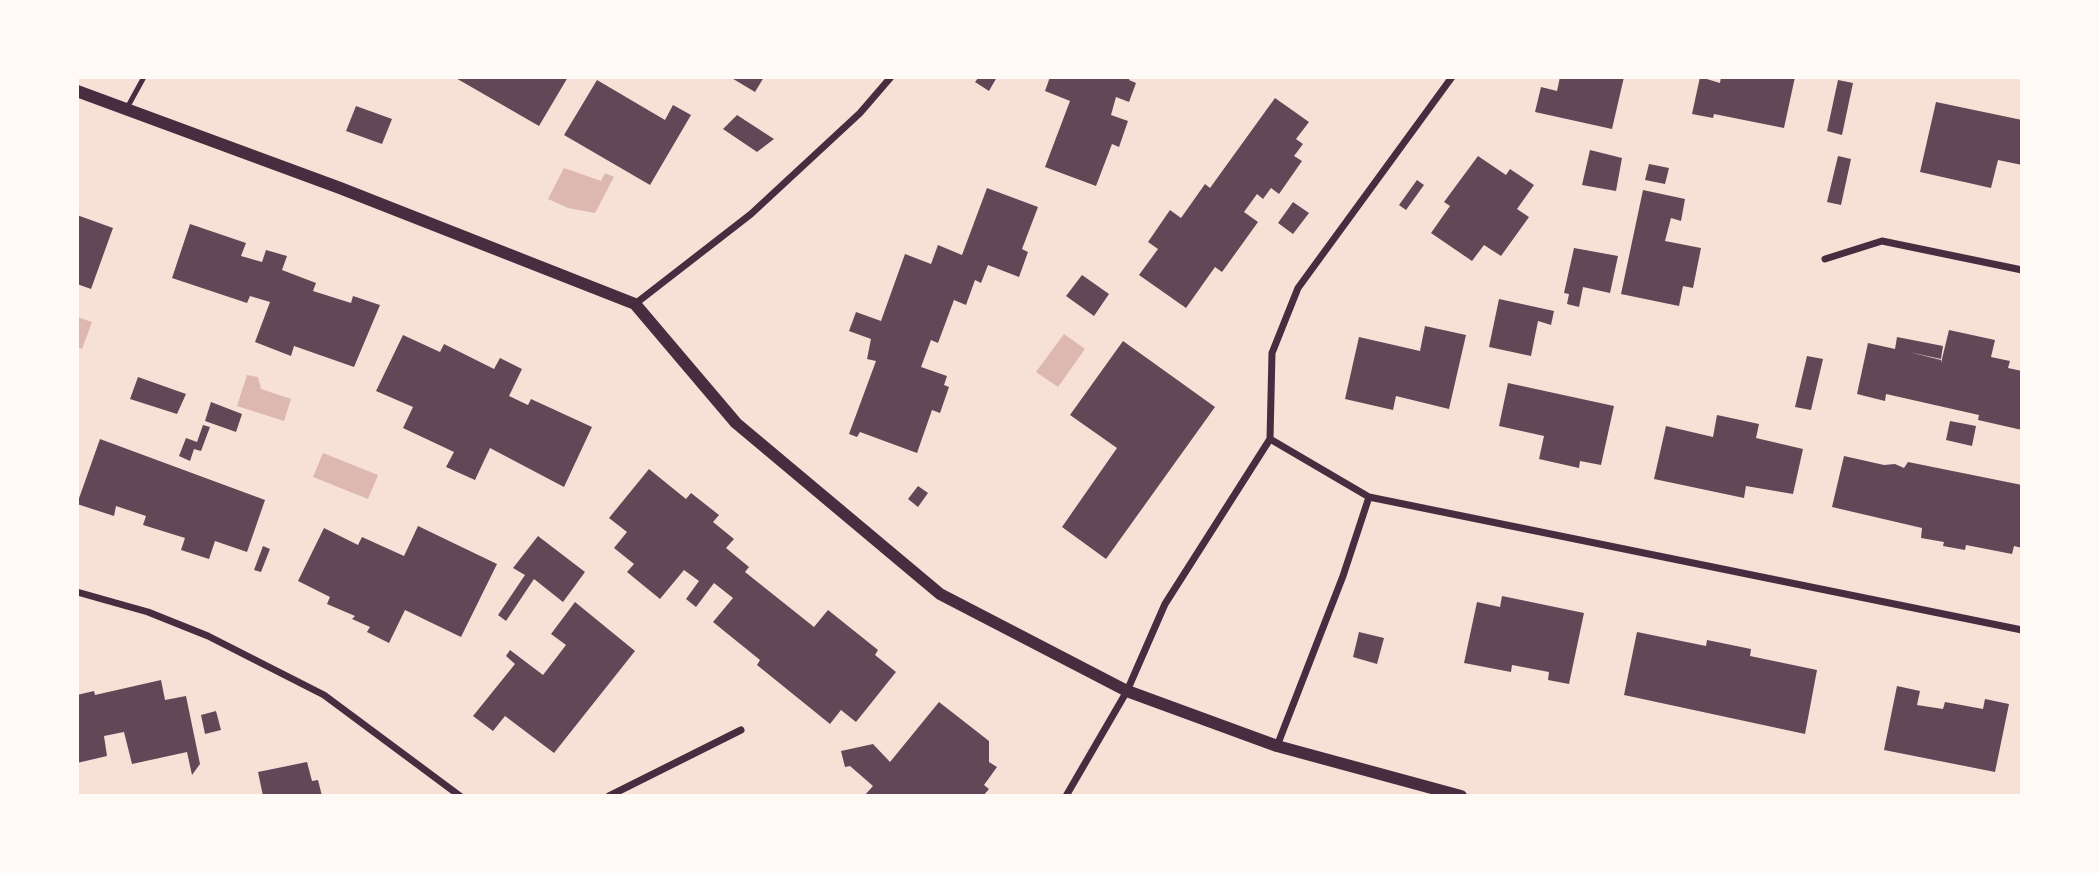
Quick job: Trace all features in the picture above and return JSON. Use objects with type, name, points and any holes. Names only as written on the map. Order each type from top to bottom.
[{"type":"street","points":[[635,304],[751,214],[860,113],[891,77]]},
{"type":"street","points":[[1066,796],[1127,691],[1165,604],[1270,439],[1272,353],[1298,288],[1452,77]]},
{"type":"street","points":[[77,90],[635,304],[736,424],[940,594],[1127,691],[1277,746],[1461,796]]},
{"type":"street","points":[[1825,259],[1882,241],[2022,270]]},
{"type":"street","points":[[1270,439],[1369,497],[2022,630]]},
{"type":"street","points":[[1277,746],[1343,576],[1369,497]]},
{"type":"street","points":[[77,592],[148,612],[208,636],[324,695],[460,796]]},
{"type":"street","points":[[609,796],[741,730]]},
{"type":"lane","points":[[126,109],[144,77]]},
{"type":"shaded area","points":[[564,168],[601,181],[605,173],[614,177],[595,213],[568,208],[548,199]]},
{"type":"shaded area","points":[[77,317],[92,322],[82,349],[77,347]]},
{"type":"shaded area","points":[[1064,334],[1085,349],[1058,387],[1036,372]]},
{"type":"shaded area","points":[[247,375],[258,377],[261,389],[291,399],[284,421],[237,406]]},
{"type":"shaded area","points":[[323,453],[378,475],[368,499],[313,477]]},
{"type":"building","points":[[454,77],[568,77],[539,126]]},
{"type":"building","points":[[730,77],[764,77],[755,92]]},
{"type":"building","points":[[979,77],[997,77],[989,91],[975,82]]},
{"type":"building","points":[[1050,77],[1130,77],[1129,80],[1136,83],[1129,102],[1116,97],[1111,115],[1128,121],[1119,147],[1112,144],[1096,186],[1045,167],[1070,101],[1045,91]]},
{"type":"building","points":[[1560,77],[1624,77],[1612,129],[1535,112],[1541,87],[1557,91]]},
{"type":"building","points":[[1700,77],[1720,83],[1721,77],[1795,77],[1784,128],[1714,114],[1713,118],[1692,114]]},
{"type":"building","points":[[597,80],[665,120],[673,105],[691,115],[650,185],[564,135]]},
{"type":"building","points":[[1838,80],[1853,83],[1842,135],[1827,131]]},
{"type":"building","points":[[1275,98],[1309,122],[1296,139],[1303,144],[1294,156],[1302,161],[1279,194],[1271,188],[1263,199],[1257,194],[1244,212],[1258,222],[1222,272],[1215,267],[1186,308],[1139,275],[1158,249],[1148,242],[1170,210],[1181,218],[1205,184],[1210,188]]},
{"type":"building","points":[[1936,102],[2022,120],[2022,165],[1998,160],[1991,188],[1920,172]]},
{"type":"building","points":[[356,106],[392,119],[382,144],[346,131]]},
{"type":"building","points":[[737,115],[774,139],[757,152],[723,129]]},
{"type":"building","points":[[1590,150],[1622,158],[1616,191],[1582,185]]},
{"type":"building","points":[[1478,156],[1506,175],[1510,169],[1534,185],[1517,209],[1529,217],[1501,256],[1484,245],[1472,261],[1431,233],[1450,206],[1444,202]]},
{"type":"building","points":[[1838,156],[1851,159],[1841,205],[1827,202]]},
{"type":"building","points":[[1649,164],[1669,168],[1665,184],[1645,180]]},
{"type":"building","points":[[1417,180],[1424,185],[1406,210],[1399,205]]},
{"type":"building","points":[[987,188],[1038,207],[1022,249],[1028,252],[1019,277],[988,265],[981,283],[975,280],[966,305],[954,300],[938,343],[931,340],[921,367],[947,376],[944,385],[949,387],[940,413],[932,410],[917,453],[860,432],[857,437],[849,434],[876,361],[867,359],[871,339],[849,331],[856,312],[881,321],[905,254],[931,264],[938,245],[962,255]]},
{"type":"building","points":[[1643,190],[1685,199],[1681,221],[1671,218],[1665,241],[1701,248],[1693,288],[1683,286],[1679,306],[1621,294]]},
{"type":"building","points":[[1293,202],[1309,213],[1293,234],[1278,223]]},
{"type":"building","points":[[77,215],[113,228],[91,289],[77,284]]},
{"type":"building","points":[[190,224],[246,243],[241,256],[262,262],[266,250],[287,256],[282,270],[316,283],[313,291],[351,303],[353,296],[380,305],[354,367],[294,346],[291,356],[255,342],[270,302],[250,296],[247,303],[172,278]]},
{"type":"building","points":[[1574,248],[1618,256],[1610,293],[1583,287],[1579,307],[1567,304],[1569,294],[1564,293]]},
{"type":"building","points":[[1082,275],[1109,294],[1094,316],[1066,296]]},
{"type":"building","points":[[1499,299],[1554,311],[1551,325],[1538,321],[1531,356],[1489,347]]},
{"type":"building","points":[[1425,326],[1466,335],[1449,409],[1396,396],[1393,410],[1345,399],[1359,337],[1420,351]]},
{"type":"building","points":[[1949,330],[1995,340],[1991,357],[2010,361],[2008,368],[2022,371],[2022,430],[1978,420],[1979,415],[1886,394],[1885,401],[1857,394],[1868,343],[1895,349],[1897,337],[1943,346],[1941,359],[1909,352],[1941,360],[1941,363]]},
{"type":"building","points":[[403,335],[440,352],[444,344],[494,369],[500,358],[522,369],[509,396],[528,405],[531,399],[592,427],[564,487],[490,448],[475,480],[446,467],[454,452],[403,428],[413,407],[376,391]]},
{"type":"building","points":[[1123,341],[1215,407],[1106,559],[1062,527],[1117,448],[1070,415]]},
{"type":"building","points":[[1807,356],[1823,359],[1811,410],[1795,407]]},
{"type":"building","points":[[138,377],[186,394],[177,414],[130,399]]},
{"type":"building","points":[[1508,383],[1614,406],[1601,465],[1580,461],[1579,468],[1539,459],[1544,436],[1499,426]]},
{"type":"building","points":[[211,402],[242,414],[236,432],[205,421]]},
{"type":"building","points":[[1717,415],[1759,424],[1756,438],[1803,449],[1793,494],[1746,486],[1744,498],[1654,479],[1666,426],[1713,437]]},
{"type":"building","points":[[1950,421],[1976,426],[1972,446],[1946,440]]},
{"type":"building","points":[[203,425],[210,427],[201,451],[194,449],[190,461],[179,456],[186,438],[197,442]]},
{"type":"building","points":[[100,439],[265,500],[247,552],[215,541],[209,559],[181,550],[185,538],[143,525],[146,516],[116,506],[114,516],[77,504]]},
{"type":"building","points":[[1844,456],[1884,465],[1895,464],[1904,468],[1908,462],[2022,485],[2022,548],[2014,546],[2012,554],[1966,545],[1965,550],[1943,546],[1944,542],[1921,538],[1922,528],[1832,507]]},
{"type":"building","points":[[649,469],[686,499],[691,493],[719,515],[713,522],[734,539],[726,548],[749,567],[745,572],[814,627],[828,610],[878,650],[875,655],[896,672],[856,722],[841,710],[830,724],[757,665],[760,660],[713,622],[733,598],[714,583],[696,607],[686,599],[699,581],[684,570],[660,599],[627,572],[634,564],[614,548],[627,532],[609,518]]},
{"type":"building","points":[[918,486],[928,493],[918,507],[908,499]]},
{"type":"building","points":[[418,526],[497,564],[461,637],[405,610],[389,643],[367,632],[370,627],[352,619],[355,616],[327,604],[330,597],[298,581],[324,528],[358,545],[362,537],[404,556]]},
{"type":"building","points":[[538,536],[585,572],[563,602],[534,579],[506,621],[498,615],[525,575],[513,568]]},
{"type":"building","points":[[263,546],[270,549],[261,572],[254,570]]},
{"type":"building","points":[[1502,596],[1584,613],[1569,684],[1548,680],[1549,672],[1512,665],[1511,672],[1464,663],[1477,602],[1500,607]]},
{"type":"building","points":[[575,602],[635,651],[554,753],[505,716],[493,731],[473,716],[515,664],[506,656],[510,650],[543,675],[566,645],[551,634]]},
{"type":"building","points":[[1359,632],[1384,638],[1377,664],[1353,657]]},
{"type":"building","points":[[1637,632],[1706,646],[1707,640],[1751,649],[1750,656],[1817,670],[1805,734],[1624,695]]},
{"type":"building","points":[[161,680],[165,700],[186,696],[200,764],[192,775],[187,752],[132,764],[124,732],[104,736],[107,756],[77,763],[77,695],[94,691],[95,695]]},
{"type":"building","points":[[1897,686],[1920,691],[1917,705],[1943,709],[1945,702],[1983,709],[1985,699],[2009,704],[1995,772],[1884,750]]},
{"type":"building","points":[[939,702],[989,741],[989,762],[997,767],[984,785],[989,789],[983,796],[864,796],[873,786],[850,766],[845,767],[841,751],[873,744],[890,762]]},
{"type":"building","points":[[216,711],[221,730],[205,734],[201,715]]},
{"type":"building","points":[[307,762],[312,781],[318,780],[322,796],[263,796],[258,772]]}]
